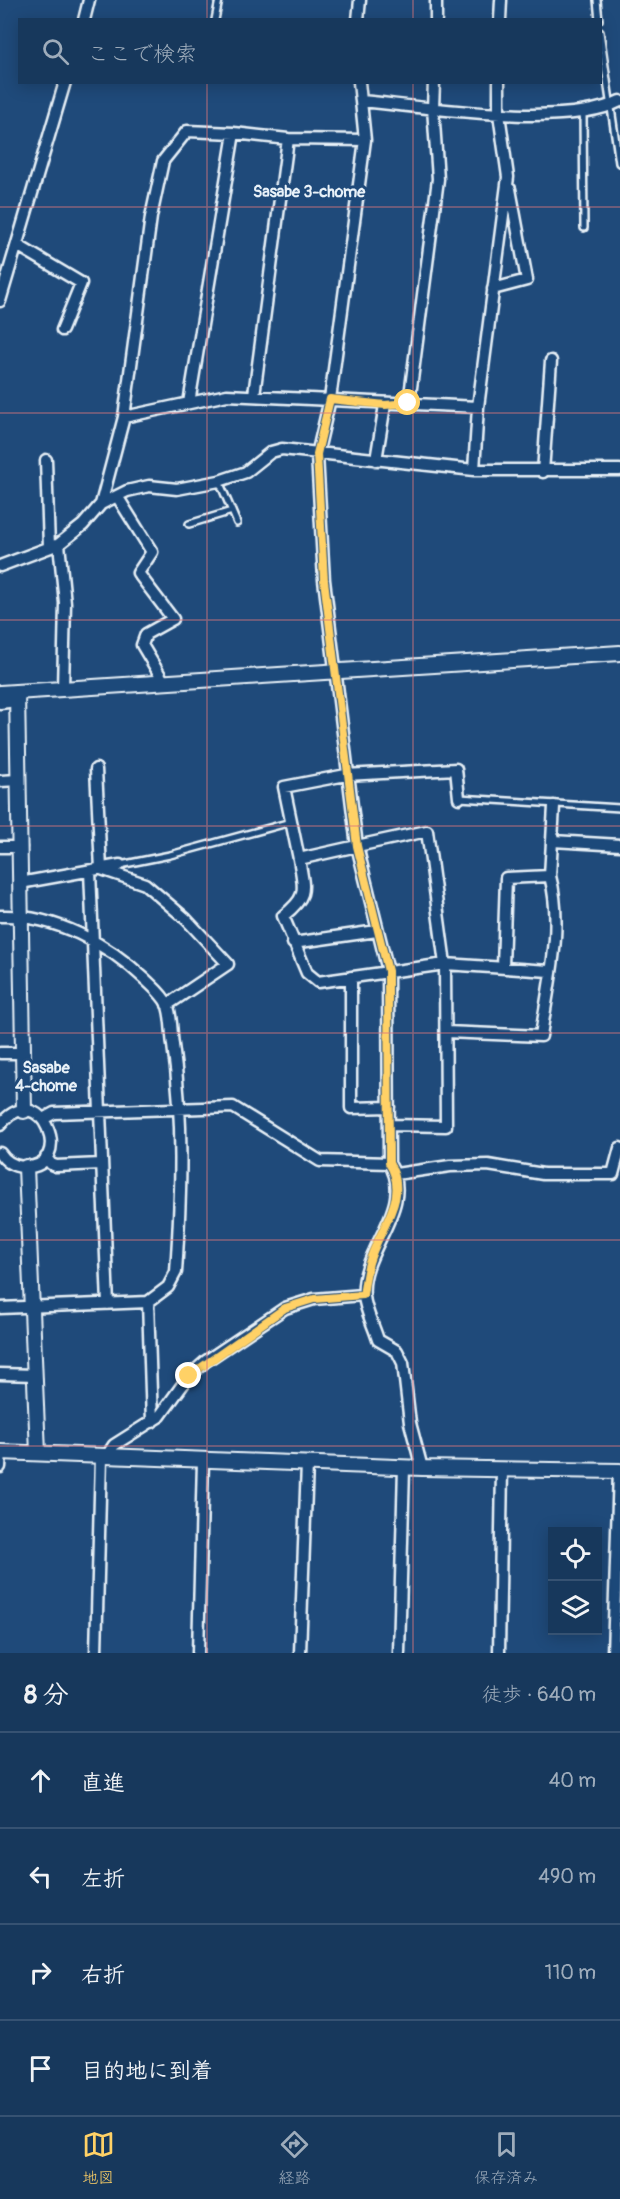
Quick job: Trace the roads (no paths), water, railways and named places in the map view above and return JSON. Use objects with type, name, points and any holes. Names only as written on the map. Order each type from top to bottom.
[{"type":"street","points":[[84,18],[89,0]]},
{"type":"street","points":[[358,18],[360,0]]},
{"type":"street","points":[[436,0],[436,18]]},
{"type":"street","points":[[500,18],[501,0]]},
{"type":"street","points":[[0,301],[64,84]]},
{"type":"street","points":[[359,84],[366,140],[330,399],[317,454],[324,580],[346,775],[357,846],[388,971],[389,1163],[396,1174],[393,1212],[369,1261],[363,1295],[378,1340],[397,1351],[403,1363],[410,1423],[422,1468]]},
{"type":"street","points":[[408,403],[438,179],[433,108],[434,84]]},
{"type":"street","points":[[493,290],[527,280],[499,114],[499,84]]},
{"type":"street","points":[[362,101],[499,114],[583,113],[616,103]]},
{"type":"street","points":[[101,504],[124,417],[151,217],[163,161],[187,131],[288,139],[366,140]]},
{"type":"street","points":[[189,403],[234,133]]},
{"type":"street","points":[[254,395],[288,139]]},
{"type":"street","points":[[474,470],[478,407],[508,177]]},
{"type":"street","points":[[17,245],[81,283],[62,330]]},
{"type":"street","points":[[543,472],[551,361]]},
{"type":"street","points":[[124,417],[228,395],[330,399],[385,405],[408,403],[478,407]]},
{"type":"street","points":[[376,460],[385,405]]},
{"type":"street","points":[[0,566],[54,546],[83,525],[101,504],[117,496],[149,486],[177,489],[219,481],[246,472],[271,452],[282,449],[474,470],[543,472],[620,470]]},
{"type":"street","points":[[46,460],[54,546],[65,603],[63,689]]},
{"type":"street","points":[[117,496],[152,552],[138,573],[172,619],[146,634],[142,645],[164,682]]},
{"type":"street","points":[[0,702],[17,696],[63,689],[620,653]]},
{"type":"street","points":[[0,693],[17,696]]},
{"type":"street","points":[[17,696],[24,1111]]},
{"type":"street","points":[[96,769],[96,870],[92,939],[108,1304]]},
{"type":"street","points":[[459,798],[456,769],[346,775],[284,787],[304,889],[300,902],[283,916],[308,973],[318,982],[445,964],[549,971]]},
{"type":"street","points":[[0,781],[19,780]]},
{"type":"street","points":[[446,1032],[541,1036],[556,900],[550,876],[554,806]]},
{"type":"street","points":[[299,859],[427,831],[445,964],[446,1125],[390,1125]]},
{"type":"street","points":[[553,841],[620,845]]},
{"type":"street","points":[[0,847],[21,847]]},
{"type":"street","points":[[20,883],[120,865]]},
{"type":"street","points":[[96,870],[145,884],[186,919],[228,964],[167,1005]]},
{"type":"street","points":[[503,967],[506,878],[550,876]]},
{"type":"street","points":[[0,916],[20,915],[92,939],[130,965],[156,989],[167,1005],[181,1106],[176,1272],[168,1287],[148,1302],[0,1308]]},
{"type":"street","points":[[293,943],[377,931]]},
{"type":"street","points":[[351,977],[351,1108],[389,1107]]},
{"type":"street","points":[[0,1053],[23,1053]]},
{"type":"street","points":[[43,1119],[54,1113],[181,1106],[233,1107],[320,1161],[389,1163]]},
{"type":"street","points":[[0,1153],[4,1164],[26,1167],[46,1157],[50,1150],[51,1133],[43,1119],[24,1111],[2,1120]]},
{"type":"street","points":[[396,1174],[450,1166],[488,1165],[543,1174],[613,1174],[620,1148]]},
{"type":"street","points":[[46,1157],[51,1164],[56,1166],[101,1164]]},
{"type":"street","points":[[26,1167],[38,1453]]},
{"type":"street","points":[[96,1653],[104,1457],[114,1445],[152,1422],[168,1407],[189,1376],[285,1308],[314,1299],[363,1295]]},
{"type":"street","points":[[148,1302],[152,1422]]},
{"type":"street","points":[[0,1374],[35,1375]]},
{"type":"street","points":[[0,1467],[0,1452],[422,1468],[620,1471],[613,1653]]},
{"type":"street","points":[[198,1653],[203,1461]]},
{"type":"street","points":[[300,1653],[307,1464]]},
{"type":"street","points":[[399,1653],[404,1467]]},
{"type":"street","points":[[499,1653],[502,1469]]},
{"type":"lane","points":[[215,18],[219,0]]},
{"type":"lane","points":[[597,0],[599,18]]},
{"type":"lane","points":[[602,47],[607,86],[616,103],[620,163]]},
{"type":"lane","points":[[583,113],[584,228]]},
{"type":"lane","points":[[219,481],[237,523]]},
{"type":"lane","points":[[189,524],[232,511]]},
{"type":"lane","points":[[459,798],[554,806],[620,808]]},
{"type":"lane","points":[[120,865],[170,855],[291,822]]},
{"type":"district","name":"Sasabe 3-chome","points":[[309,192]]},
{"type":"district","name":"Sasabe 4-chome","points":[[46,1077]]}]
